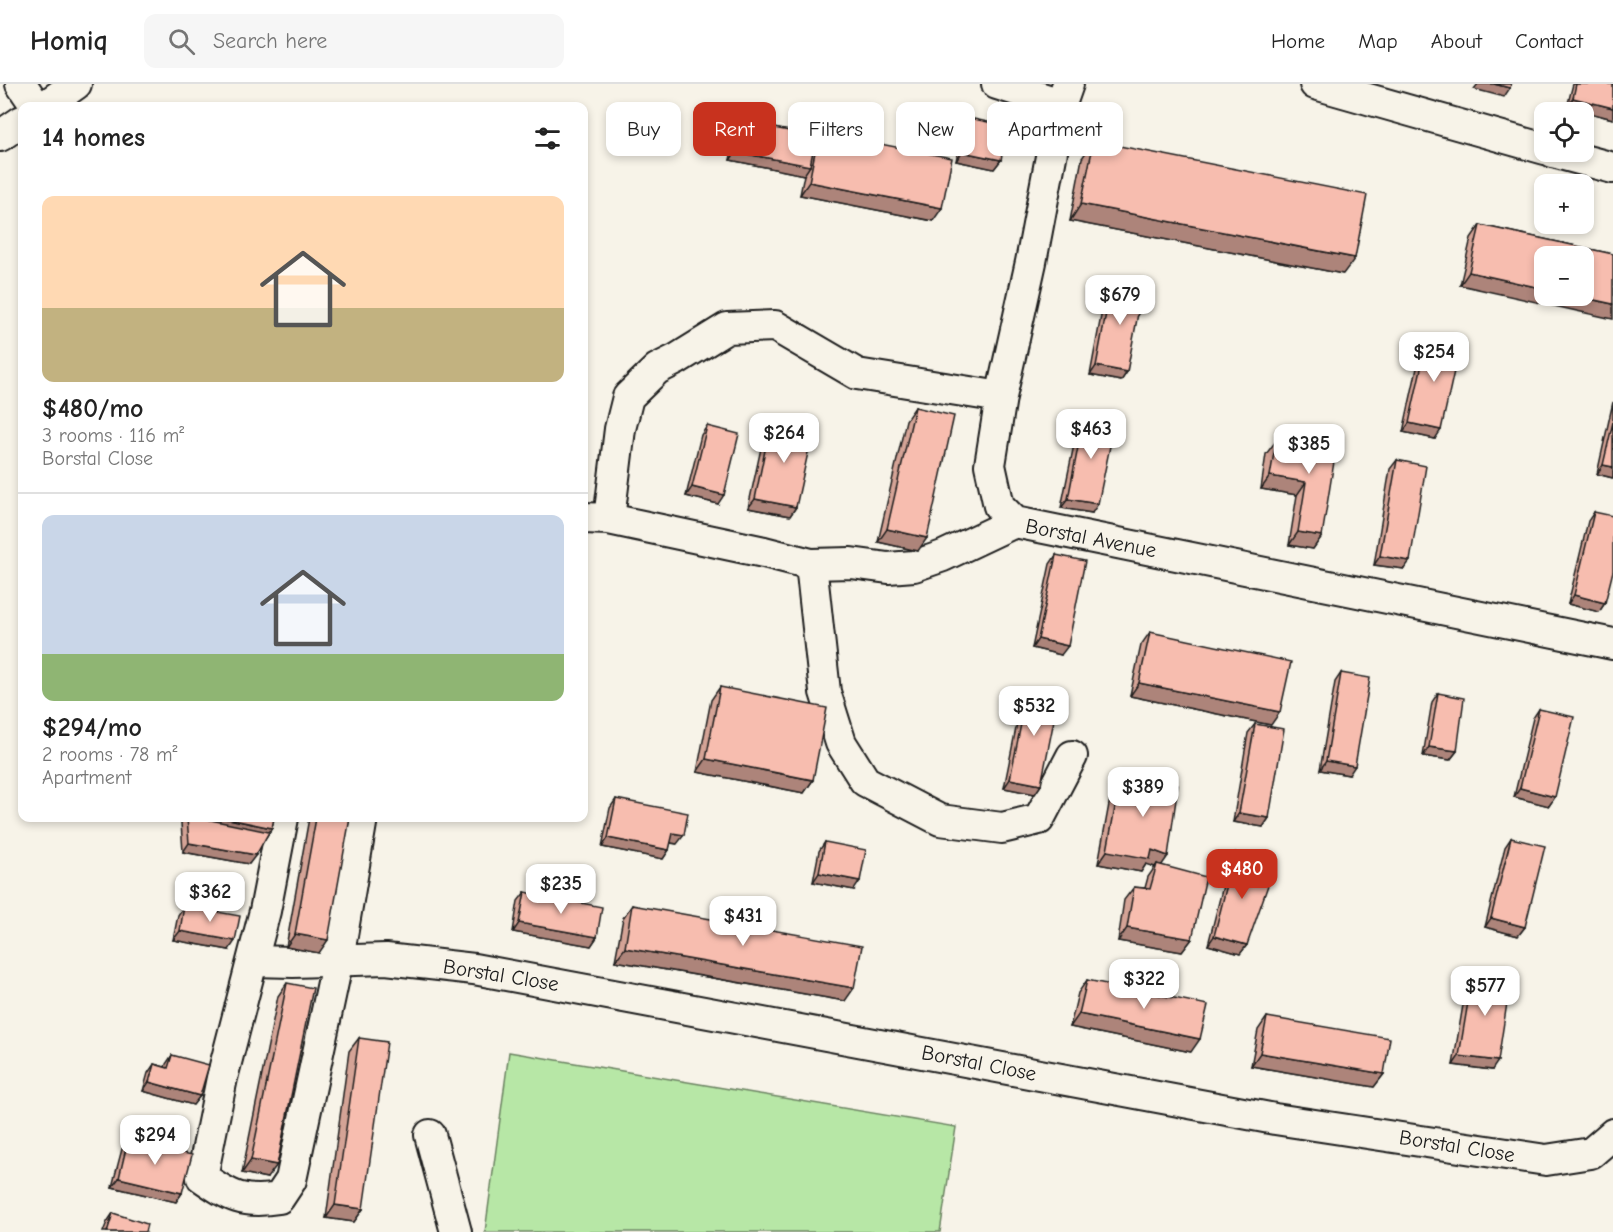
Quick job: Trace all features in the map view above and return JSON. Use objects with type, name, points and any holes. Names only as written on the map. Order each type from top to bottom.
[{"type":"street","points":[[21,84],[33,102]]},
{"type":"street","points":[[51,102],[76,84]]},
{"type":"street","points":[[997,84],[1065,94]]},
{"type":"street","points":[[1315,84],[1534,146]]},
{"type":"street","name":"Borstal Avenue","points":[[1065,94],[1001,397],[990,465],[999,506],[1015,522],[1613,644]]},
{"type":"street","points":[[0,136],[18,124]]},
{"type":"street","points":[[1590,162],[1613,168]]},
{"type":"street","points":[[1001,397],[857,374],[775,326],[727,328],[688,353],[657,369],[628,398],[596,519],[764,552],[811,564],[851,563],[888,568],[914,566],[943,556],[1015,522]]},
{"type":"street","points":[[811,564],[825,692],[841,742],[865,781],[940,820],[1002,828],[1039,819],[1071,756]]},
{"type":"street","points":[[282,822],[265,911],[222,1078],[202,1178],[228,1195],[256,1202],[279,1198],[291,1180],[338,959],[361,822]]},
{"type":"street","name":"Borstal Close","points":[[253,961],[386,959],[474,969],[1275,1119],[1546,1160],[1591,1153],[1613,1134]]},
{"type":"street","points":[[430,1134],[456,1232]]},
{"type":"green space","points":[[509,1052],[956,1127],[940,1232],[485,1232]]},
{"type":"building","points":[[1494,84],[1511,84],[1510,88]]},
{"type":"building","points":[[1576,84],[1613,84],[1613,108],[1573,98]]},
{"type":"building","points":[[975,119],[987,122],[987,156],[1002,156],[1001,160],[975,155]]},
{"type":"building","points":[[776,128],[788,131],[788,156],[812,156],[810,166],[757,156],[776,156]]},
{"type":"building","points":[[884,145],[896,147],[896,156],[952,158],[942,208],[809,182],[814,156],[884,156]]},
{"type":"building","points":[[1123,147],[1367,195],[1355,258],[1081,204],[1091,156],[1123,156]]},
{"type":"building","points":[[1480,225],[1576,246],[1534,246],[1534,287],[1469,272]]},
{"type":"building","points":[[1594,250],[1613,254],[1613,304],[1594,300]]},
{"type":"building","points":[[1112,281],[1143,287],[1127,372],[1096,366]]},
{"type":"building","points":[[1428,337],[1460,344],[1441,430],[1409,423]]},
{"type":"building","points":[[915,407],[954,416],[927,538],[887,529]]},
{"type":"building","points":[[1084,416],[1115,422],[1098,504],[1068,499]]},
{"type":"building","points":[[771,421],[813,430],[796,507],[755,499]]},
{"type":"building","points":[[1613,422],[1613,467],[1603,465]]},
{"type":"building","points":[[707,426],[739,434],[724,495],[692,487]]},
{"type":"building","points":[[1305,432],[1338,437],[1322,536],[1298,532],[1306,482],[1270,476],[1276,441],[1303,445]]},
{"type":"building","points":[[1397,460],[1426,466],[1410,561],[1380,556]]},
{"type":"building","points":[[1594,512],[1613,516],[1613,571],[1605,603],[1574,595]]},
{"type":"building","points":[[1056,555],[1085,561],[1068,646],[1038,639]]},
{"type":"building","points":[[1150,632],[1291,662],[1280,712],[1139,683]]},
{"type":"building","points":[[1341,673],[1370,678],[1355,766],[1326,761]]},
{"type":"building","points":[[720,687],[827,708],[813,780],[706,759]]},
{"type":"building","points":[[1028,689],[1059,695],[1041,785],[1010,779]]},
{"type":"building","points":[[1438,693],[1464,698],[1457,751],[1429,747]]},
{"type":"building","points":[[1539,709],[1574,717],[1555,797],[1520,788]]},
{"type":"building","points":[[1255,724],[1284,729],[1269,818],[1239,813]]},
{"type":"building","points":[[1121,775],[1178,785],[1168,856],[1152,850],[1150,859],[1107,851]]},
{"type":"building","points":[[616,799],[688,813],[684,835],[673,833],[669,850],[608,838]]},
{"type":"building","points":[[187,822],[220,822],[269,832],[256,855],[189,843]]},
{"type":"building","points":[[243,822],[273,822],[272,828]]},
{"type":"building","points":[[315,822],[349,822],[328,940],[295,934]]},
{"type":"building","points":[[1511,838],[1545,846],[1525,927],[1491,918]]},
{"type":"building","points":[[825,842],[866,850],[860,881],[819,873]]},
{"type":"building","points":[[1235,853],[1273,871],[1247,945],[1214,936]]},
{"type":"building","points":[[1157,864],[1206,877],[1192,939],[1127,928],[1134,887],[1150,889]]},
{"type":"building","points":[[525,892],[602,907],[597,937],[519,923]]},
{"type":"building","points":[[632,905],[862,946],[854,988],[625,948]]},
{"type":"building","points":[[184,906],[240,916],[235,941],[180,931]]},
{"type":"building","points":[[1473,972],[1511,977],[1498,1061],[1459,1056]]},
{"type":"building","points":[[1087,980],[1208,1005],[1200,1039],[1079,1014]]},
{"type":"building","points":[[287,983],[313,988],[277,1165],[251,1160]]},
{"type":"building","points":[[1267,1017],[1390,1038],[1384,1074],[1260,1053]]},
{"type":"building","points":[[359,1038],[387,1042],[363,1209],[335,1205]]},
{"type":"building","points":[[172,1055],[209,1065],[200,1096],[149,1082],[154,1064],[168,1068]]},
{"type":"building","points":[[128,1140],[192,1155],[182,1193],[119,1178]]},
{"type":"building","points":[[113,1213],[147,1224],[145,1232],[107,1232]]}]
